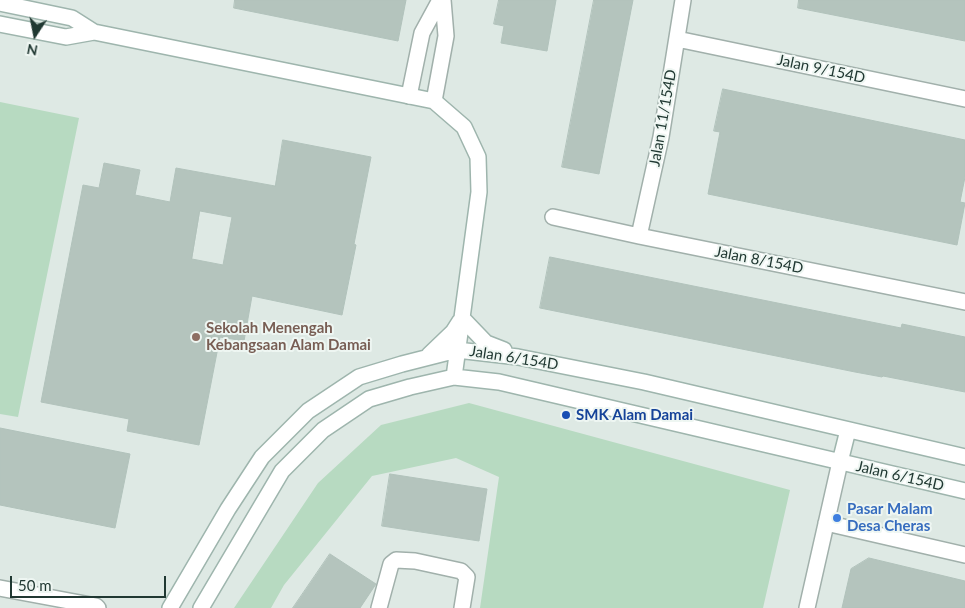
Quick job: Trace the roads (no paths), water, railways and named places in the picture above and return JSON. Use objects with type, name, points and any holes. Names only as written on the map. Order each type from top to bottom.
[{"type":"street","points":[[20,0],[38,11]]},
{"type":"street","points":[[409,96],[422,33],[441,0]]},
{"type":"street","points":[[434,101],[446,36],[441,0]]},
{"type":"street","name":"Jalan 11/154D","points":[[639,236],[660,137],[683,0]]},
{"type":"street","points":[[0,3],[72,18],[94,32],[434,101],[464,127],[478,157],[480,192],[454,377]]},
{"type":"street","points":[[0,24],[66,37],[94,32]]},
{"type":"street","name":"Jalan 9/154D","points":[[677,39],[965,99]]},
{"type":"street","name":"Jalan 8/154D","points":[[553,217],[965,302]]},
{"type":"street","points":[[462,318],[486,343],[518,357]]},
{"type":"street","points":[[426,358],[453,332],[462,318]]},
{"type":"street","name":"Jalan 6/154D","points":[[170,608],[262,457],[308,411],[359,378],[457,350],[518,357],[644,382],[965,457]]},
{"type":"street","name":"Jalan 6/154D","points":[[201,608],[282,471],[323,430],[369,399],[454,377],[499,382],[965,491]]},
{"type":"street","points":[[807,608],[848,430]]},
{"type":"street","points":[[826,523],[965,554]]},
{"type":"street","points":[[379,608],[391,564],[396,560],[415,561],[461,571],[467,578],[462,608]]},
{"type":"street","points":[[0,588],[96,606],[98,608]]},
{"type":"place","name":"Sekolah Menengah Kebangsaan Alam Damai","points":[[196,337]]},
{"type":"place","name":"SMK Alam Damai","points":[[566,415]]},
{"type":"place","name":"Pasar Malam Desa Cheras","points":[[837,518]]}]
